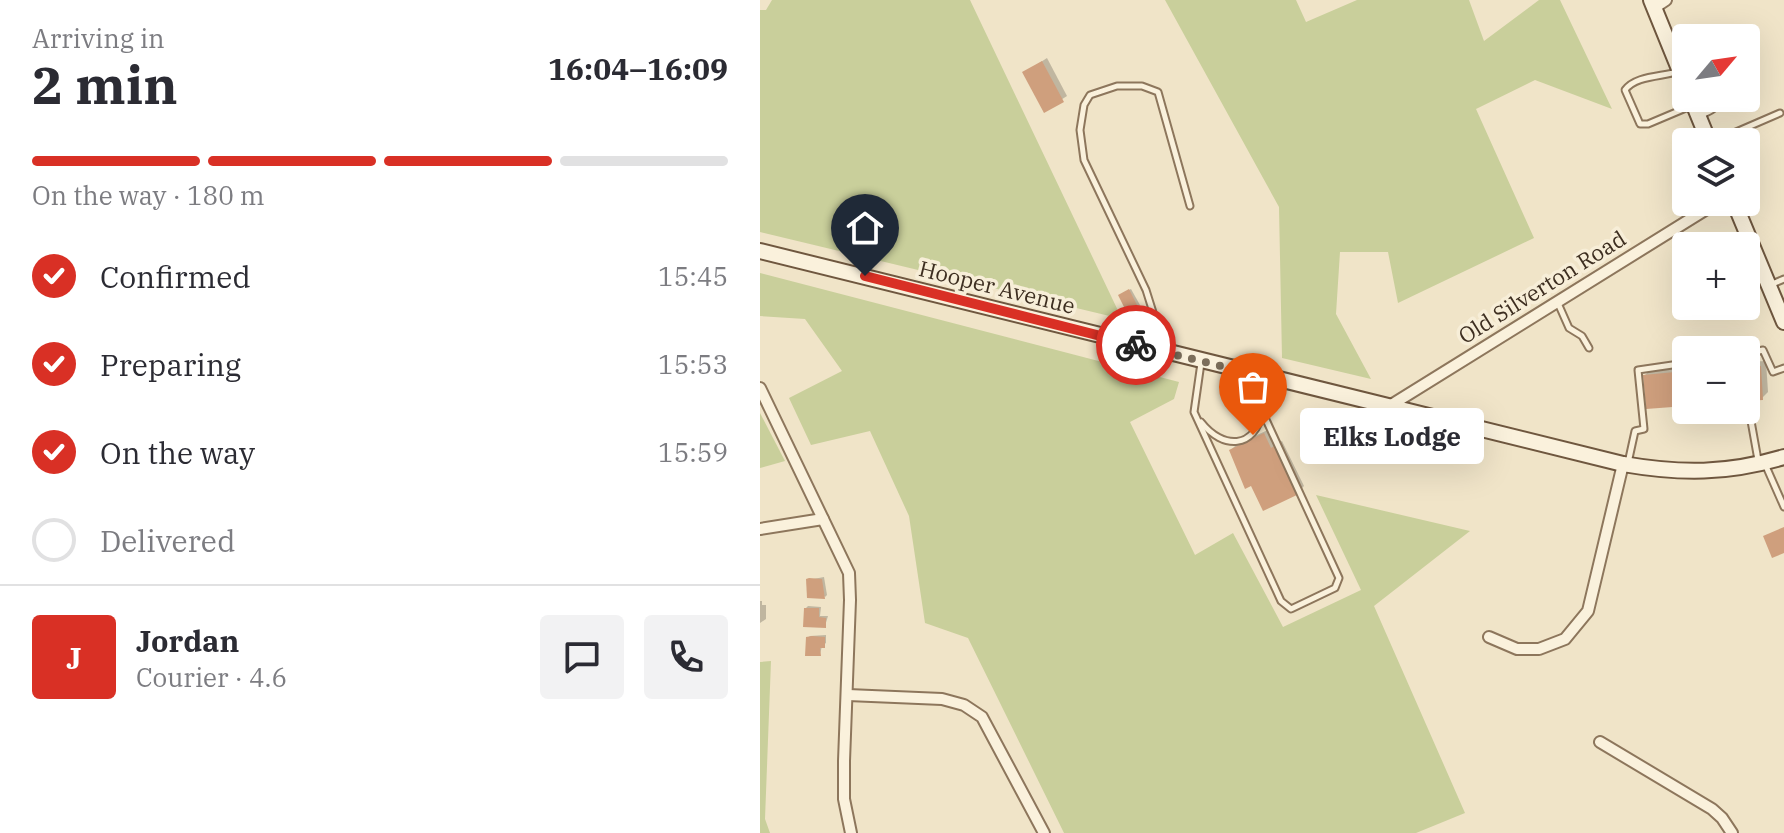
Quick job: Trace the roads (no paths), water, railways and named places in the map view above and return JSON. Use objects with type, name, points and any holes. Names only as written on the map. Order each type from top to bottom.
[{"type":"main road","points":[[1657,3],[1672,45]]},
{"type":"main road","points":[[1740,216],[1784,322]]},
{"type":"main road","name":"Hooper Avenue","points":[[760,251],[1659,471],[1698,473],[1762,464],[1784,457]]},
{"type":"street","name":"Old Silverton Road","points":[[1388,407],[1695,216]]},
{"type":"street","points":[[760,388],[849,573],[844,799],[851,833]]},
{"type":"street","points":[[1489,637],[1517,649],[1539,649],[1565,639],[1588,611],[1625,464]]},
{"type":"street","points":[[760,529],[823,519]]},
{"type":"street","points":[[848,695],[942,699],[964,705],[982,717],[994,733],[1044,833]]},
{"type":"street","points":[[1600,742],[1712,809],[1732,833]]},
{"type":"lane","points":[[1672,78],[1642,79],[1628,85],[1625,90],[1640,124],[1679,112]]},
{"type":"lane","points":[[1159,351],[1157,325],[1146,290],[1084,160],[1080,130],[1084,105],[1090,95],[1117,86],[1142,86],[1158,92],[1190,206]]},
{"type":"lane","points":[[1744,128],[1780,113]]},
{"type":"lane","points":[[1769,285],[1784,279]]},
{"type":"lane","points":[[1556,300],[1569,328],[1582,336],[1589,348]]},
{"type":"lane","points":[[1760,351],[1763,350],[1773,372],[1784,368]]},
{"type":"lane","points":[[1201,361],[1194,412],[1281,601],[1291,609],[1335,588],[1339,578],[1262,411],[1257,375]]},
{"type":"lane","points":[[1625,464],[1635,431],[1644,429],[1638,370],[1672,365]]},
{"type":"lane","points":[[1194,412],[1215,437],[1237,442],[1253,435],[1259,426],[1262,411]]},
{"type":"lane","points":[[1752,424],[1762,464],[1784,507]]},
{"type":"place","name":"Elks Lodge","points":[[1253,435]]}]
